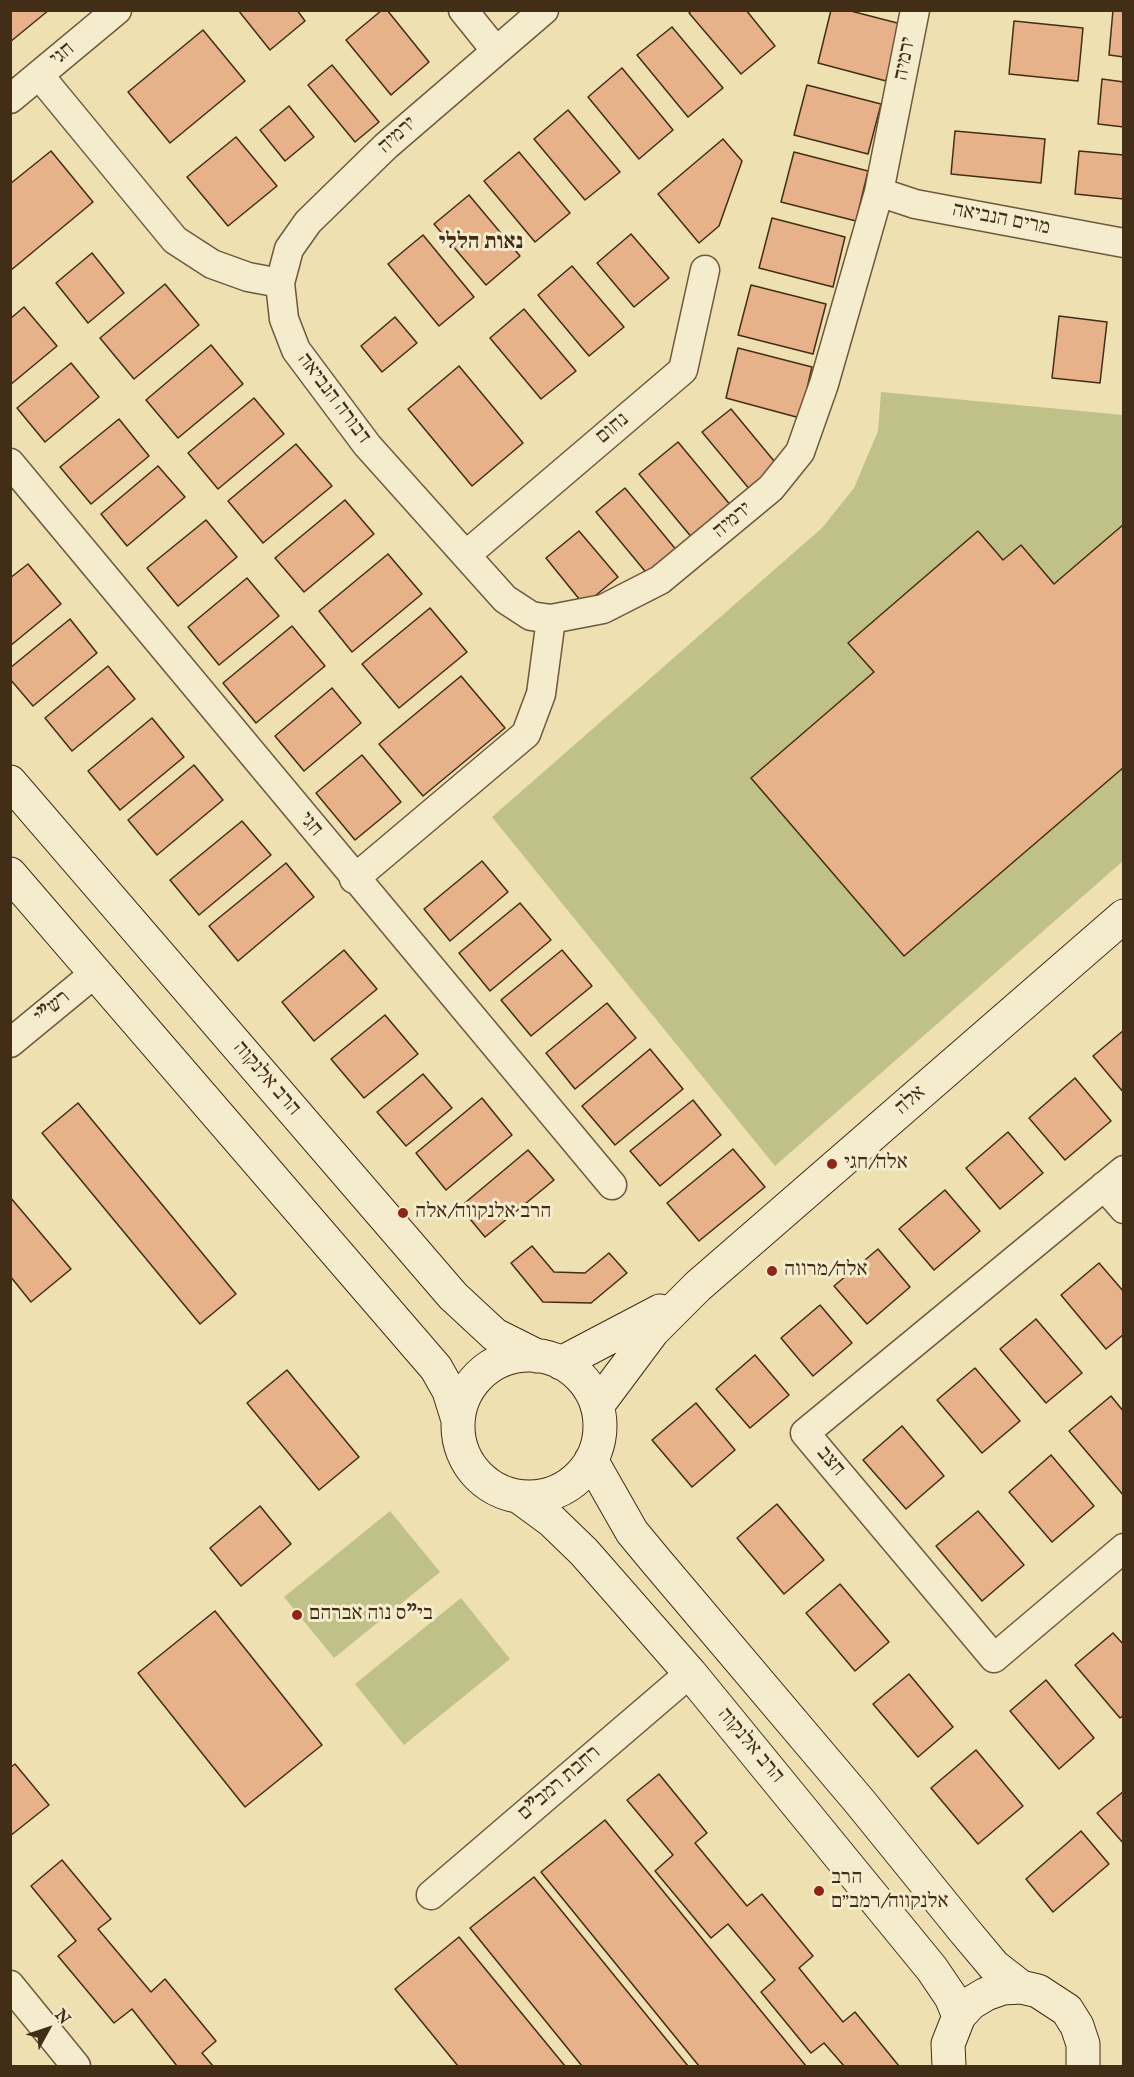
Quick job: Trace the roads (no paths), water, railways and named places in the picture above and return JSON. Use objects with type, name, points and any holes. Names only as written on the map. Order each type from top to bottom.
[{"type":"main road","name":"הרב אלנקוה","points":[[10,782],[453,1296],[495,1335],[549,1359]]},
{"type":"main road","points":[[10,874],[436,1368],[449,1391],[458,1420],[459,1442],[473,1470],[488,1484],[518,1496],[540,1496],[560,1490],[578,1477],[591,1460],[598,1440],[597,1406],[588,1387],[549,1359],[503,1359],[484,1371],[468,1388],[458,1420]]},
{"type":"main road","name":"אלה","points":[[597,1406],[653,1330],[698,1286],[1124,916]]},
{"type":"main road","name":"אלה","points":[[549,1359],[647,1320],[698,1286]]},
{"type":"main road","points":[[591,1460],[632,1532],[656,1562],[860,1802],[994,1966],[1021,1988]]},
{"type":"main road","name":"הרב אלנקוה","points":[[518,1496],[552,1521],[584,1552],[690,1673],[933,1969],[951,1997],[947,2048]]},
{"type":"main road","points":[[947,2048],[971,2003],[1003,1988],[1021,1988],[1038,1991],[1067,2010],[1077,2026],[1083,2044],[1085,2065]]},
{"type":"street","name":"חגי","points":[[10,99],[117,10]]},
{"type":"street","points":[[463,10],[496,51]]},
{"type":"street","name":"ירמיה","points":[[280,283],[290,249],[308,222],[386,146],[544,10]]},
{"type":"street","name":"ירמיה","points":[[551,619],[603,609],[660,580],[771,488],[800,452],[824,384],[879,192],[915,10]]},
{"type":"street","points":[[39,75],[175,240],[212,264],[248,277],[280,283]]},
{"type":"street","name":"מרים הנביאה","points":[[879,192],[915,204],[1124,243]]},
{"type":"street","name":"נחום","points":[[466,555],[683,369],[705,270]]},
{"type":"street","name":"דבורה הנביאה","points":[[280,283],[284,319],[296,350],[367,445],[505,599],[531,616],[551,619]]},
{"type":"street","name":"חגי","points":[[10,463],[354,879],[612,1185]]},
{"type":"street","points":[[354,879],[526,734],[541,694],[551,619]]},
{"type":"street","name":"רש\"י","points":[[10,1043],[95,973]]},
{"type":"street","name":"חצב","points":[[1124,1209],[1114,1178],[805,1433],[994,1658],[1124,1548]]},
{"type":"street","name":"רחבת רמב\"ם","points":[[431,1895],[690,1673]]},
{"type":"street","points":[[10,1985],[76,2067]]},
{"type":"place","name":"אלה/חגי","points":[[832,1164]]},
{"type":"place","name":"הרב אלנקווה/אלה","points":[[403,1213]]},
{"type":"place","name":"אלה/מרווה","points":[[772,1271]]},
{"type":"place","name":"בי\"ס נוה אברהם","points":[[297,1615]]},
{"type":"place","name":"הרב אלנקווה/רמב״ם","points":[[819,1891]]},
{"type":"district","name":"נאות הללי","points":[[481,243]]}]
